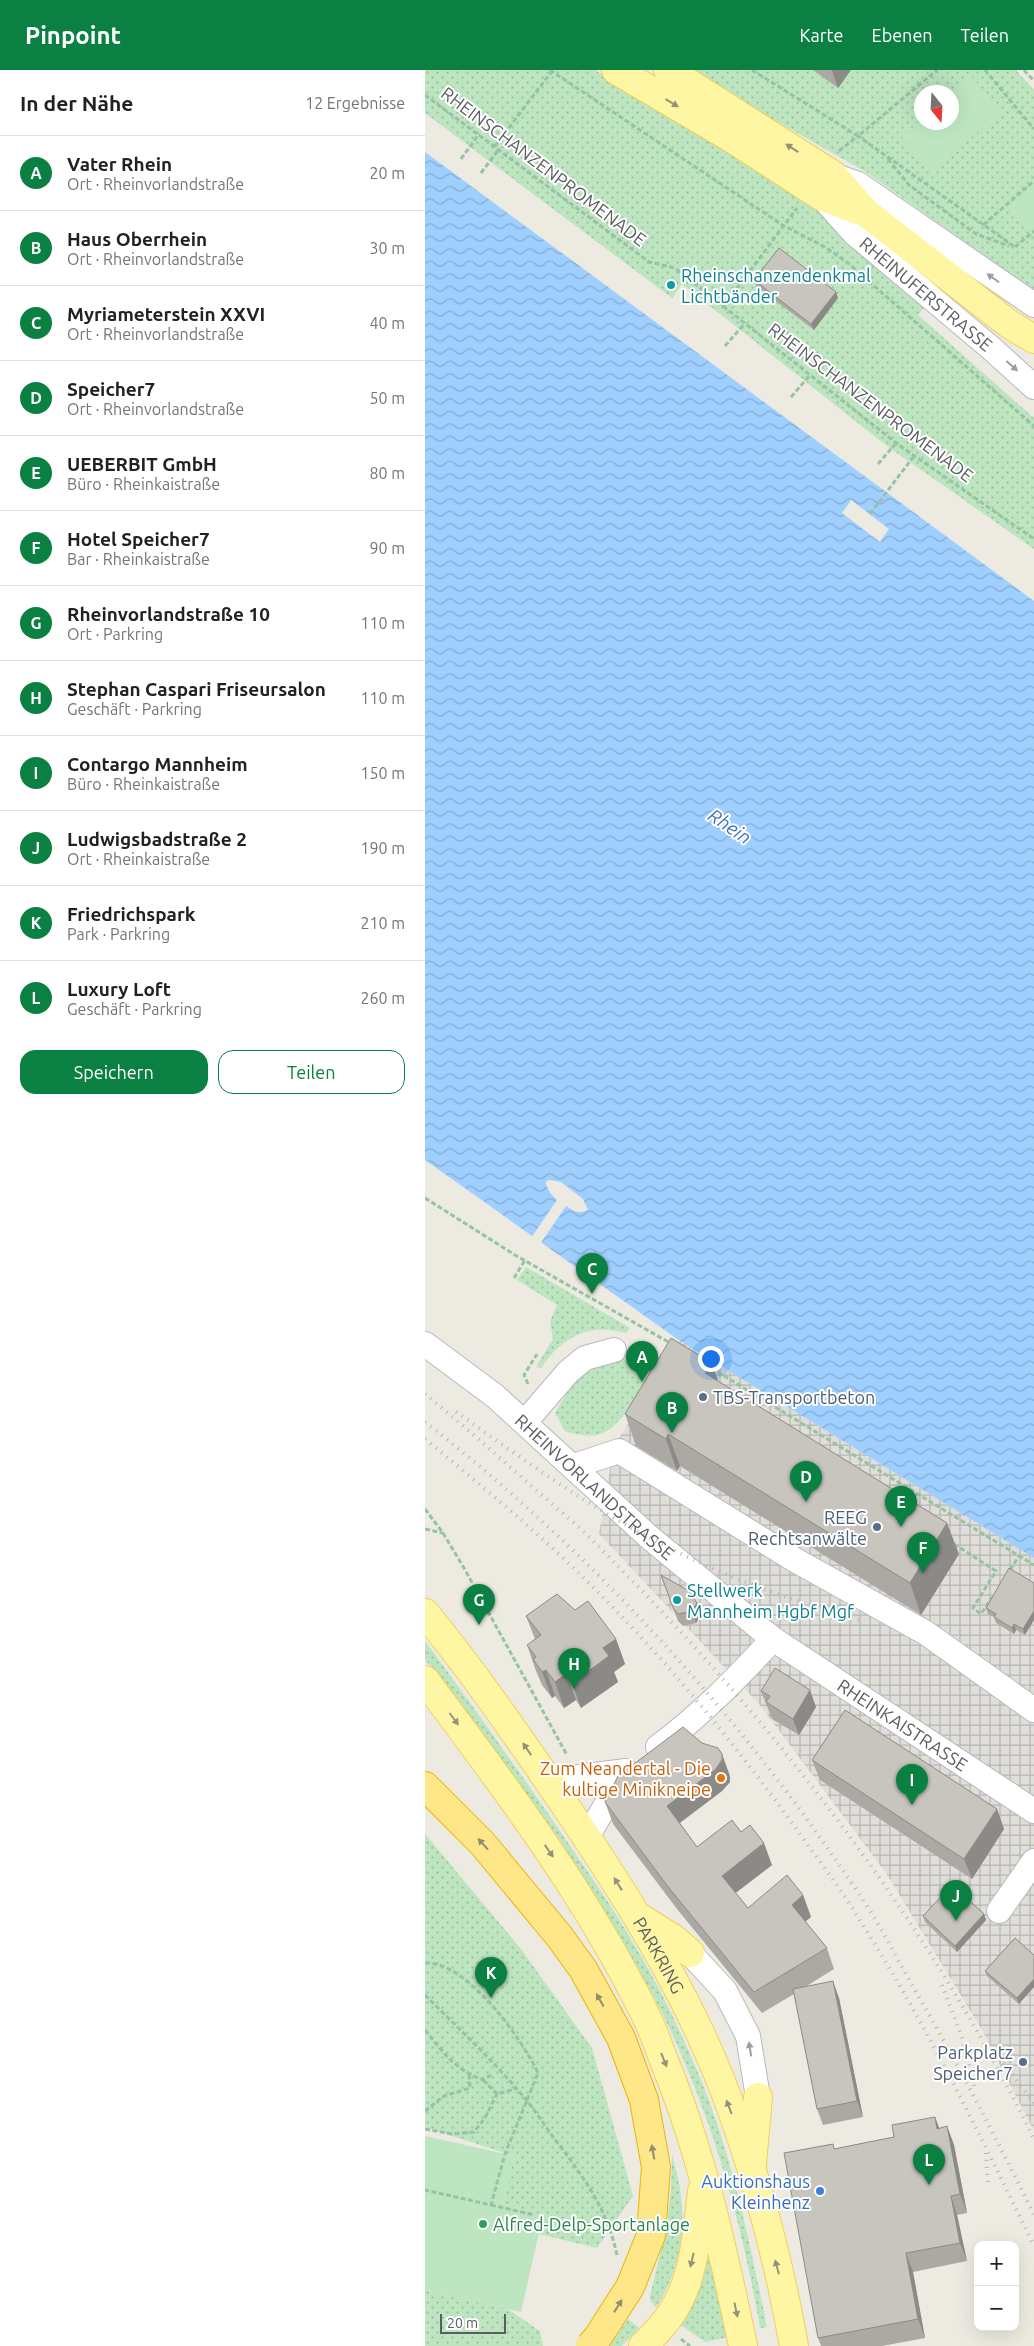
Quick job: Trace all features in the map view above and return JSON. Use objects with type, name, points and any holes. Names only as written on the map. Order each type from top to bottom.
[{"type":"highway","points":[[425,1786],[482,1843],[583,1968],[621,2038],[644,2100],[655,2167],[651,2235],[630,2287],[598,2337],[589,2346]]},
{"type":"main road","name":"RHEINUFERSTRASSE","points":[[615,70],[733,139],[831,175]]},
{"type":"main road","name":"RHEINUFERSTRASSE","points":[[668,70],[831,175],[865,212],[1009,324],[1034,339]]},
{"type":"main road","name":"PARKRING","points":[[425,1613],[472,1673],[587,1837],[660,1954],[701,2036],[735,2123],[780,2280],[794,2346]]},
{"type":"main road","points":[[425,1680],[552,1855],[601,1932],[646,2015],[678,2096],[704,2177],[719,2235],[743,2346]]},
{"type":"main road","points":[[637,1916],[674,1939],[690,1953]]},
{"type":"main road","points":[[750,2172],[758,2097]]},
{"type":"main road","points":[[643,2346],[672,2313],[687,2282],[696,2244],[704,2177]]},
{"type":"street","name":"RHEINUFERSTRASSE","points":[[831,175],[858,184],[1034,305]]},
{"type":"street","name":"RHEINUFERSTRASSE","points":[[831,175],[854,233],[991,348],[1034,387]]},
{"type":"street","name":"RHEINVORLANDSTRASSE","points":[[425,1344],[495,1396],[574,1466],[649,1537],[773,1639]]},
{"type":"street","points":[[525,1422],[568,1372],[585,1358],[613,1350]]},
{"type":"street","points":[[574,1466],[619,1451],[795,1560],[926,1633],[1034,1710]]},
{"type":"street","points":[[587,1837],[625,1771],[684,1728],[729,1687],[773,1639]]},
{"type":"street","name":"RHEINKAISTRASSE","points":[[773,1639],[1034,1811]]},
{"type":"street","points":[[548,1781],[625,1771]]},
{"type":"street","points":[[999,1911],[1034,1861]]},
{"type":"street","points":[[690,1953],[725,1990],[748,2036],[758,2097]]},
{"type":"path","points":[[495,146],[551,70],[783,226],[825,246],[848,263],[1034,426]]},
{"type":"path","points":[[753,70],[858,136],[1015,247]]},
{"type":"path","points":[[831,175],[858,136],[937,70]]},
{"type":"path","points":[[985,70],[1034,129]]},
{"type":"path","points":[[1031,70],[1026,72],[1034,81]]},
{"type":"path","name":"RHEINSCHANZENPROMENADE","points":[[425,95],[649,262],[675,268],[896,443],[1034,539]]},
{"type":"path","points":[[461,159],[479,134]]},
{"type":"path","points":[[481,173],[499,149]]},
{"type":"path","points":[[885,155],[909,185],[976,234],[1015,247]]},
{"type":"path","points":[[983,224],[1034,181]]},
{"type":"path","points":[[723,307],[783,226]]},
{"type":"path","points":[[1015,247],[1034,231]]},
{"type":"path","points":[[725,346],[745,323]]},
{"type":"path","points":[[791,397],[810,374]]},
{"type":"path","points":[[878,464],[896,443]]},
{"type":"path","points":[[870,514],[914,456]]},
{"type":"path","points":[[425,1198],[525,1260],[675,1346]]},
{"type":"path","points":[[514,1278],[525,1260]]},
{"type":"path","points":[[527,1369],[537,1354]]},
{"type":"path","points":[[709,1367],[1034,1564]]},
{"type":"path","points":[[425,1509],[443,1533],[486,1606]]},
{"type":"path","points":[[425,1529],[443,1533]]},
{"type":"path","points":[[946,1539],[997,1572],[973,1608],[981,1614],[997,1589]]},
{"type":"path","points":[[1008,1572],[1019,1556]]},
{"type":"path","points":[[425,1963],[431,1963],[460,1975],[500,2014],[528,2052],[538,2073],[505,2154],[491,2205]]},
{"type":"path","points":[[425,1995],[527,2102],[586,2180],[601,2206],[612,2234],[617,2260]]},
{"type":"path","points":[[425,2030],[449,2059],[469,2074],[483,2080],[497,2094]]},
{"type":"path","points":[[425,2112],[444,2096],[470,2088],[469,2074]]},
{"type":"path","points":[[483,2080],[491,2075]]},
{"type":"path","points":[[425,2129],[452,2134],[474,2132],[485,2118],[497,2094],[515,2089]]},
{"type":"path","points":[[425,2190],[535,2215]]},
{"type":"shaded area","points":[[680,1341],[1034,1558],[1034,2131],[982,2030],[886,1873],[759,1704],[599,1534],[614,1446]]},
{"type":"green space","points":[[425,70],[595,70],[814,203],[928,304],[918,315],[1034,418],[1034,549],[887,446],[682,284],[672,298],[425,113]]},
{"type":"green space","points":[[686,70],[1016,70],[1034,90],[1034,291],[866,172]]},
{"type":"green space","points":[[972,77],[1002,112],[931,171],[902,137],[914,126],[914,130],[959,130],[959,89]]},
{"type":"green space","points":[[1034,184],[1034,228],[1029,232],[1008,208]]},
{"type":"green space","points":[[526,1267],[630,1328],[626,1333],[600,1329],[577,1335],[567,1340],[558,1348],[541,1368],[536,1367],[553,1339],[550,1321],[557,1305],[517,1280]]},
{"type":"green space","points":[[613,1359],[641,1360],[663,1369],[640,1394],[622,1418],[607,1431],[590,1436],[565,1431],[555,1413],[572,1385],[591,1367]]},
{"type":"green space","points":[[425,1641],[508,1756],[597,1885],[643,1960],[667,2005],[696,2068],[729,2163],[746,2228],[767,2327],[760,2328],[753,2288],[734,2208],[710,2129],[696,2090],[663,2015],[640,1972],[600,1909],[438,1675],[425,1660]]},
{"type":"green space","points":[[425,1834],[521,1949],[592,2048],[633,2196],[597,2248],[539,2234],[543,2215],[503,2205],[514,2156],[425,2127]]},
{"type":"green space","name":"Alfred-Delp-Sportanlage","points":[[425,2136],[514,2156],[503,2205],[543,2215],[521,2312],[425,2290]]},
{"type":"green space","points":[[672,2156],[681,2195],[682,2234],[674,2272],[656,2308],[650,2300],[650,2296],[667,2225]]},
{"type":"green space","points":[[709,2253],[729,2337],[705,2342],[678,2323],[695,2297]]},
{"type":"green space","points":[[425,2290],[508,2309],[540,2331],[543,2346],[425,2346]]},
{"type":"green space","points":[[628,2319],[639,2328],[622,2346],[610,2346]]},
{"type":"water","name":"Rhein","points":[[425,152],[1034,601],[1034,1558],[680,1341],[425,1160]]},
{"type":"pier","points":[[851,500],[889,529],[880,542],[842,513]]},
{"type":"pier","points":[[546,1181],[561,1182],[583,1199],[588,1210],[576,1212],[566,1206],[540,1244],[531,1238],[557,1200],[546,1185]]},
{"type":"building","points":[[779,248],[836,292],[811,324],[754,280]]},
{"type":"building","points":[[671,1338],[712,1363],[705,1373],[947,1523],[910,1583],[668,1434],[666,1439],[625,1414]]},
{"type":"building","points":[[1009,1568],[1034,1583],[1034,1611],[1023,1629],[1014,1624],[1012,1628],[994,1617],[996,1614],[986,1608]]},
{"type":"building","points":[[661,1575],[689,1591],[697,1603],[692,1611],[679,1614],[674,1610]]},
{"type":"building","points":[[557,1594],[575,1610],[588,1601],[616,1639],[603,1648],[609,1656],[572,1683],[566,1674],[555,1682],[546,1670],[542,1672],[533,1659],[536,1657],[527,1645],[541,1635],[526,1616]]},
{"type":"building","points":[[775,1668],[810,1690],[793,1719],[766,1702],[770,1696],[761,1691]]},
{"type":"building","points":[[845,1710],[997,1809],[964,1859],[812,1760]]},
{"type":"building","points":[[683,1727],[702,1743],[718,1748],[722,1754],[722,1760],[715,1770],[667,1806],[697,1847],[732,1820],[741,1832],[750,1825],[764,1843],[722,1876],[748,1908],[787,1875],[803,1895],[792,1905],[827,1948],[754,1992],[669,1888],[605,1802],[618,1776]]},
{"type":"building","points":[[952,1885],[984,1914],[955,1946],[923,1916]]},
{"type":"building","points":[[1015,1938],[1034,1955],[1034,1979],[1017,1998],[985,1971]]},
{"type":"building","points":[[833,1981],[857,2101],[817,2109],[793,1989]]},
{"type":"building","points":[[935,2117],[937,2129],[947,2126],[960,2194],[951,2196],[960,2243],[906,2253],[918,2319],[818,2338],[784,2153],[833,2144],[834,2149],[894,2137],[892,2125]]},
{"type":"railway","points":[[425,1394],[590,1538],[661,1611],[783,1750],[840,1824],[894,1899],[945,1977],[991,2057],[1034,2139]]},
{"type":"railway","points":[[456,1412],[559,1483],[651,1539],[710,1567],[771,1592],[864,1621]]},
{"type":"railway","points":[[425,1422],[489,1474],[550,1528],[608,1585],[665,1644],[770,1770],[818,1835],[877,1921],[989,2125],[1034,2215]]},
{"type":"railway","points":[[425,1439],[528,1526],[595,1589],[660,1658],[751,1768],[849,1902],[879,1951],[927,2034],[1034,2246]]},
{"type":"railway","points":[[942,1985],[962,2037],[974,2087]]},
{"type":"railway","points":[[999,2058],[1034,2103]]},
{"type":"railway","points":[[986,2153],[988,2186]]},
{"type":"place","name":"Rheinschanzendenkmal Lichtbänder","points":[[671,285]]},
{"type":"place","name":"Myriameterstein XXVI","points":[[592,1294]]},
{"type":"place","name":"Vater Rhein","points":[[642,1382]]},
{"type":"place","name":"TBS-Transportbeton","points":[[703,1397]]},
{"type":"place","name":"Haus Oberrhein","points":[[672,1433]]},
{"type":"place","name":"Speicher7","points":[[806,1502]]},
{"type":"place","name":"REEG Rechtsanwälte","points":[[877,1527]]},
{"type":"place","name":"UEBERBIT GmbH","points":[[901,1527]]},
{"type":"place","name":"Hotel Speicher7","points":[[923,1573]]},
{"type":"place","name":"Stellwerk Mannheim Hgbf Mgf","points":[[677,1600]]},
{"type":"place","name":"Rheinvorlandstraße 10","points":[[479,1625]]},
{"type":"place","name":"Stephan Caspari Friseursalon","points":[[574,1689]]},
{"type":"place","name":"Zum Neandertal - Die kultige Minikneipe","points":[[721,1778]]},
{"type":"place","name":"Contargo Mannheim","points":[[912,1805]]},
{"type":"place","name":"Ludwigsbadstraße 2","points":[[956,1921]]},
{"type":"place","name":"Friedrichspark","points":[[491,1998]]},
{"type":"place","name":"Parkplatz Speicher7","points":[[1023,2062]]},
{"type":"place","name":"Luxury Loft","points":[[929,2185]]},
{"type":"place","name":"Auktionshaus Kleinhenz","points":[[820,2191]]},
{"type":"place","name":"Alfred-Delp-Sportanlage","points":[[483,2224]]}]
